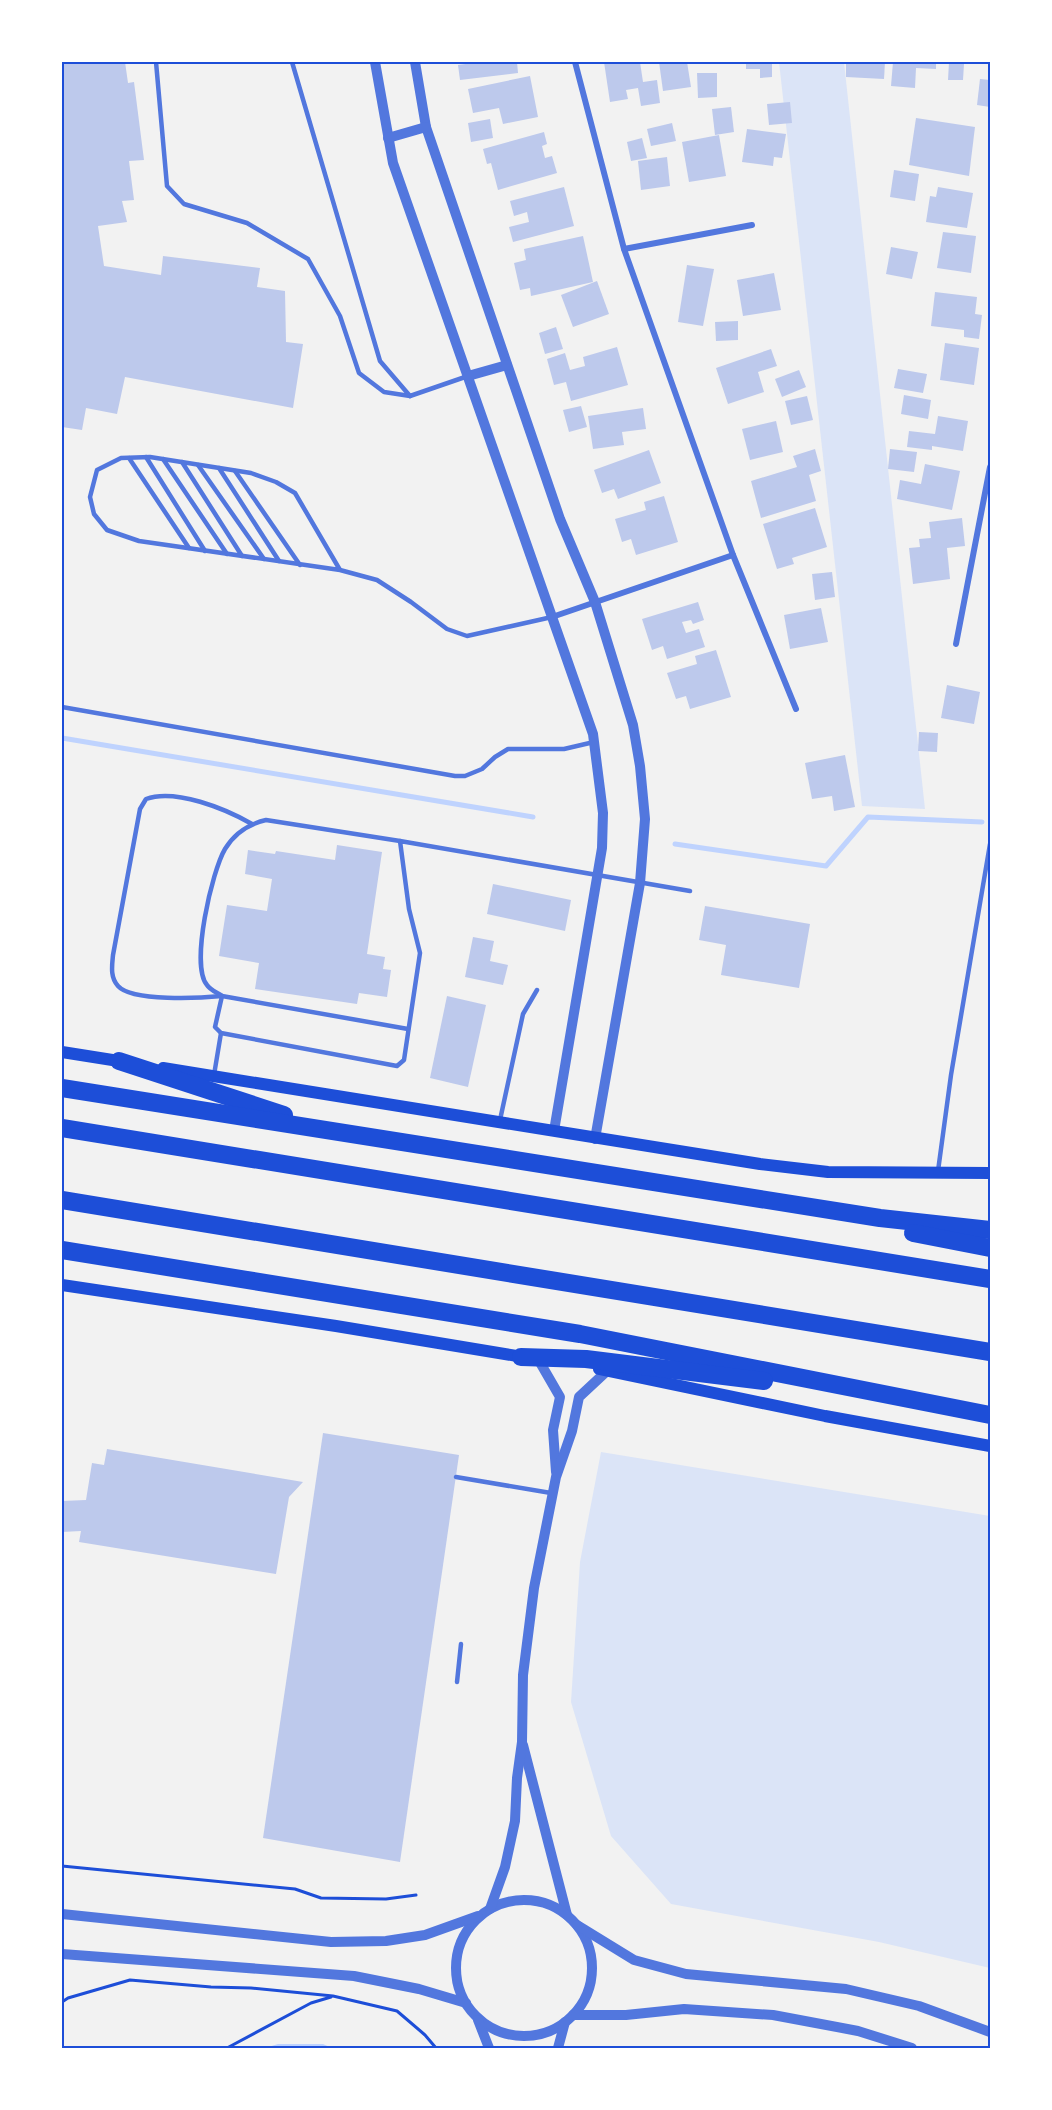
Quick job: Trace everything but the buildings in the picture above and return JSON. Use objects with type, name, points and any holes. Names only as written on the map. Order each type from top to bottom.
[{"type":"highway","points":[[119,1061],[296,1118],[990,1248]]},
{"type":"highway","points":[[62,1088],[880,1218],[990,1230]]},
{"type":"highway","points":[[62,1128],[990,1279]]},
{"type":"highway","points":[[62,1200],[990,1352]]},
{"type":"highway","points":[[62,1250],[580,1334],[990,1415]]},
{"type":"highway","points":[[529,1358],[586,1359],[990,1406]]},
{"type":"main road","points":[[62,1052],[760,1164],[828,1172],[990,1173]]},
{"type":"main road","points":[[62,1285],[608,1370],[825,1416],[990,1446]]},
{"type":"street","points":[[375,62],[393,163],[593,734],[603,813],[602,848],[554,1131]]},
{"type":"street","points":[[415,62],[426,127],[560,519],[596,602],[625,696],[640,766],[645,819],[640,883],[595,1139]]},
{"type":"street","points":[[575,62],[624,249],[733,555],[796,709]]},
{"type":"street","points":[[388,138],[426,127]]},
{"type":"street","points":[[624,249],[752,225]]},
{"type":"street","points":[[468,376],[507,365]]},
{"type":"street","points":[[956,644],[990,467]]},
{"type":"street","points":[[552,617],[733,555]]},
{"type":"street","points":[[529,1358],[560,1397],[553,1430],[556,1477]]},
{"type":"street","points":[[489,2049],[476,2017],[461,1994],[456,1973],[458,1951],[467,1932],[485,1912],[505,1867],[515,1821],[517,1778],[522,1742],[523,1675],[534,1588],[556,1477],[572,1431],[579,1397],[608,1370]]},
{"type":"street","points":[[522,1742],[567,1915]]},
{"type":"street","points":[[62,1914],[331,1942],[386,1941],[425,1935],[500,1904],[524,1900],[546,1904],[567,1915],[577,1925],[634,1960],[686,1974],[846,1989],[919,2006],[990,2032]]},
{"type":"street","points":[[558,2049],[569,2019],[586,1995],[592,1971],[588,1947],[577,1925]]},
{"type":"street","points":[[62,1954],[354,1976],[418,1989],[466,2003]]},
{"type":"street","points":[[476,2017],[494,2029],[514,2036],[536,2035],[556,2028],[569,2019],[684,2009],[773,2015],[858,2031],[912,2049]]},
{"type":"lane","points":[[156,62],[167,186],[184,204],[247,223],[308,259],[340,316],[358,373],[384,392],[410,396],[468,376]]},
{"type":"lane","points":[[292,62],[380,361],[410,396]]},
{"type":"lane","points":[[340,570],[295,493],[276,482],[251,473],[146,457],[120,458],[97,470],[90,497],[94,514],[107,530],[139,541],[340,570],[377,580],[447,629],[467,636],[552,617]]},
{"type":"lane","points":[[146,457],[205,551]]},
{"type":"lane","points":[[129,458],[189,548]]},
{"type":"lane","points":[[163,459],[227,554]]},
{"type":"lane","points":[[182,462],[242,556]]},
{"type":"lane","points":[[198,465],[264,559]]},
{"type":"lane","points":[[219,468],[279,561]]},
{"type":"lane","points":[[235,471],[300,565]]},
{"type":"lane","points":[[62,706],[455,776],[465,776],[482,769],[508,749],[564,749],[594,742]]},
{"type":"lane","points":[[252,824],[216,805],[169,796],[155,795],[146,799],[140,809],[113,955],[112,975],[118,987],[130,993],[173,998],[193,999],[222,996],[408,1029]]},
{"type":"lane","points":[[222,996],[206,985],[199,963],[207,901],[225,849],[252,824],[266,820],[400,840],[690,891]]},
{"type":"lane","points":[[220,1033],[397,1066],[404,1060],[420,953],[409,909],[400,840]]},
{"type":"lane","points":[[938,1174],[951,1075],[990,844]]},
{"type":"lane","points":[[500,1123],[523,1014],[537,990]]},
{"type":"lane","points":[[214,1077],[220,1033],[215,1026],[222,996]]},
{"type":"lane","points":[[456,1477],[553,1493]]},
{"type":"lane","points":[[457,1682],[461,1644]]},
{"type":"path","points":[[62,1866],[295,1889],[321,1898],[386,1899],[416,1895]]},
{"type":"path","points":[[62,2002],[68,1998],[130,1980],[333,1996],[397,2011],[425,2035],[436,2049]]},
{"type":"path","points":[[227,2049],[311,2003],[333,1996]]},
{"type":"shaded area","points":[[779,62],[844,62],[925,809],[862,806]]},
{"type":"shaded area","points":[[601,1452],[990,1516],[990,1968],[879,1942],[671,1904],[611,1836],[571,1702],[580,1562]]},
{"type":"water","points":[[278,2044],[323,2044],[332,2048],[265,2048]]},
{"type":"waterway","points":[[62,738],[533,817]]},
{"type":"waterway","points":[[675,844],[826,866],[868,817],[982,822]]}]
